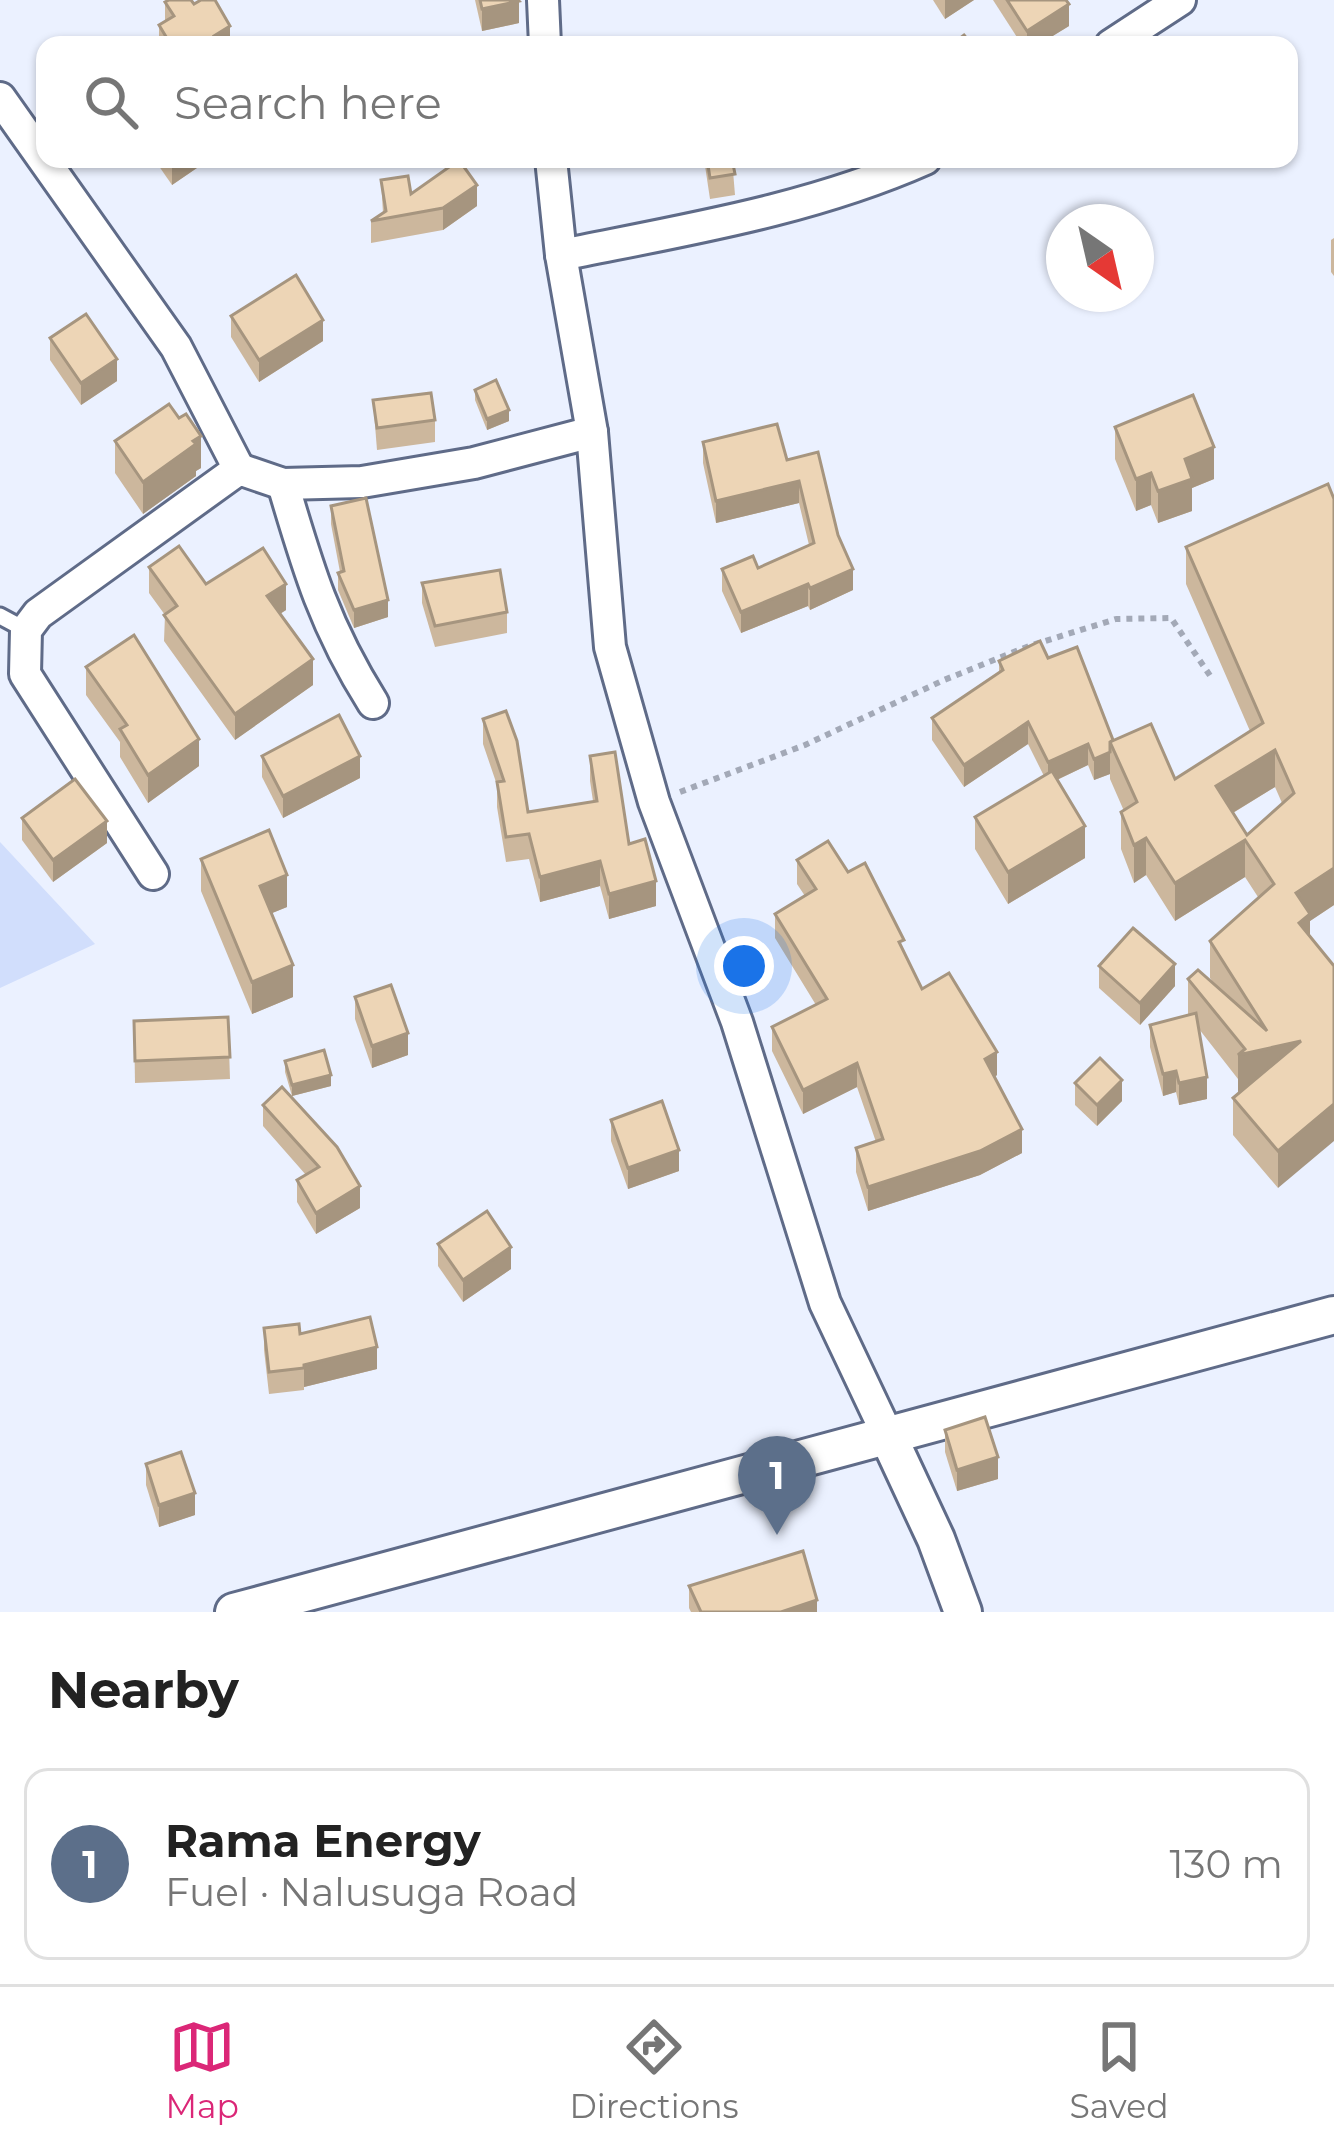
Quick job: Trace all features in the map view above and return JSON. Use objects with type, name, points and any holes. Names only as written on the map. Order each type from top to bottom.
[{"type":"street","points":[[543,0],[544,36]]},
{"type":"street","points":[[1124,36],[1173,2]]},
{"type":"street","points":[[0,98],[36,149]]},
{"type":"street","points":[[49,168],[176,347],[239,470],[283,484],[362,482],[474,463],[592,432]]},
{"type":"street","points":[[552,168],[561,255],[592,432],[610,647],[654,802],[737,1022],[825,1303],[936,1538],[963,1612]]},
{"type":"street","points":[[561,255],[740,219],[847,190],[902,168]]},
{"type":"street","points":[[153,874],[26,674],[13,623],[38,614],[239,470]]},
{"type":"street","points":[[283,484],[320,607],[340,651],[373,703]]},
{"type":"street","points":[[234,1612],[1334,1315]]},
{"type":"path","points":[[654,802],[805,745],[1029,646],[1116,620],[1171,618],[1213,680]]},
{"type":"shaded area","points":[[0,842],[95,944],[0,988]]},
{"type":"building","points":[[215,0],[230,26],[214,36],[166,36],[159,25],[174,16],[165,2]]},
{"type":"building","points":[[480,0],[518,0],[519,1],[482,9]]},
{"type":"building","points":[[1007,0],[1066,0],[1069,4],[1027,31]]},
{"type":"building","points":[[448,168],[465,168],[477,185],[443,208],[371,221],[386,211],[381,180],[408,176],[411,194]]},
{"type":"building","points":[[708,168],[734,168],[735,174],[710,178]]},
{"type":"building","points":[[296,275],[323,320],[259,360],[231,316]]},
{"type":"building","points":[[86,314],[117,359],[81,383],[50,338]]},
{"type":"building","points":[[496,380],[509,410],[487,419],[475,390]]},
{"type":"building","points":[[431,393],[435,420],[377,428],[373,400]]},
{"type":"building","points":[[1193,395],[1214,447],[1185,459],[1192,479],[1158,491],[1151,473],[1136,479],[1115,427]]},
{"type":"building","points":[[169,404],[179,418],[186,414],[201,436],[143,482],[115,441]]},
{"type":"building","points":[[777,424],[787,460],[818,452],[838,535],[853,569],[741,612],[722,569],[753,556],[758,568],[814,543],[799,481],[716,501],[703,442]]},
{"type":"building","points":[[1328,484],[1334,499],[1334,868],[1296,893],[1310,914],[1299,923],[1334,966],[1334,1104],[1278,1151],[1233,1098],[1301,1041],[1238,1055],[1245,1049],[1188,979],[1198,970],[1267,1031],[1210,941],[1274,884],[1245,840],[1175,883],[1146,838],[1134,845],[1121,812],[1137,802],[1110,742],[1151,724],[1175,779],[1263,723],[1186,547]],"holes":[[[1275,750],[1294,793],[1247,835],[1216,786]]]},
{"type":"building","points":[[366,498],[388,600],[354,610],[338,573],[344,571],[331,506]]},
{"type":"building","points":[[179,546],[206,584],[263,548],[286,584],[267,596],[313,659],[235,714],[164,615],[177,606],[149,567]]},
{"type":"building","points":[[500,570],[507,612],[435,626],[422,583]]},
{"type":"building","points":[[134,635],[199,739],[148,775],[120,729],[127,725],[86,667]]},
{"type":"building","points":[[1040,641],[1048,658],[1077,647],[1113,740],[1110,752],[1094,759],[1088,744],[1048,762],[1028,722],[964,765],[932,718],[1003,670],[999,661]]},
{"type":"building","points":[[506,711],[517,741],[528,812],[597,801],[590,756],[615,752],[629,844],[645,839],[656,881],[609,894],[600,861],[540,877],[529,834],[506,837],[497,782],[504,781],[483,719]]},
{"type":"building","points":[[339,715],[360,756],[283,796],[262,756]]},
{"type":"building","points":[[1052,771],[1085,826],[1008,872],[975,817]]},
{"type":"building","points":[[75,779],[107,821],[53,860],[22,818]]},
{"type":"building","points":[[269,830],[287,875],[260,886],[293,965],[252,982],[201,859]]},
{"type":"building","points":[[828,841],[848,872],[865,863],[904,940],[899,942],[922,989],[949,973],[997,1052],[985,1059],[1022,1129],[980,1151],[868,1187],[856,1148],[883,1139],[857,1063],[803,1090],[772,1027],[827,999],[775,914],[816,889],[797,860]]},
{"type":"building","points":[[1133,928],[1175,964],[1140,1003],[1099,966]]},
{"type":"building","points":[[391,985],[408,1033],[372,1046],[355,997]]},
{"type":"building","points":[[1196,1013],[1207,1077],[1179,1083],[1176,1071],[1163,1074],[1150,1025]]},
{"type":"building","points":[[228,1017],[230,1057],[135,1061],[134,1021]]},
{"type":"building","points":[[324,1050],[331,1075],[292,1085],[285,1061]]},
{"type":"building","points":[[1100,1058],[1122,1080],[1097,1105],[1075,1083]]},
{"type":"building","points":[[282,1087],[337,1147],[360,1186],[316,1213],[297,1180],[319,1167],[263,1105]]},
{"type":"building","points":[[662,1101],[679,1150],[628,1168],[611,1120]]},
{"type":"building","points":[[487,1211],[511,1247],[463,1280],[438,1244]]},
{"type":"building","points":[[370,1317],[377,1347],[304,1368],[269,1372],[264,1328],[299,1324],[300,1334]]},
{"type":"building","points":[[985,1417],[998,1457],[957,1470],[945,1430]]},
{"type":"building","points":[[181,1452],[195,1493],[159,1505],[146,1464]]},
{"type":"building","points":[[803,1551],[817,1600],[781,1612],[701,1612],[689,1586]]},
{"type":"place","name":"Rama Energy","points":[[777,1535]]}]
